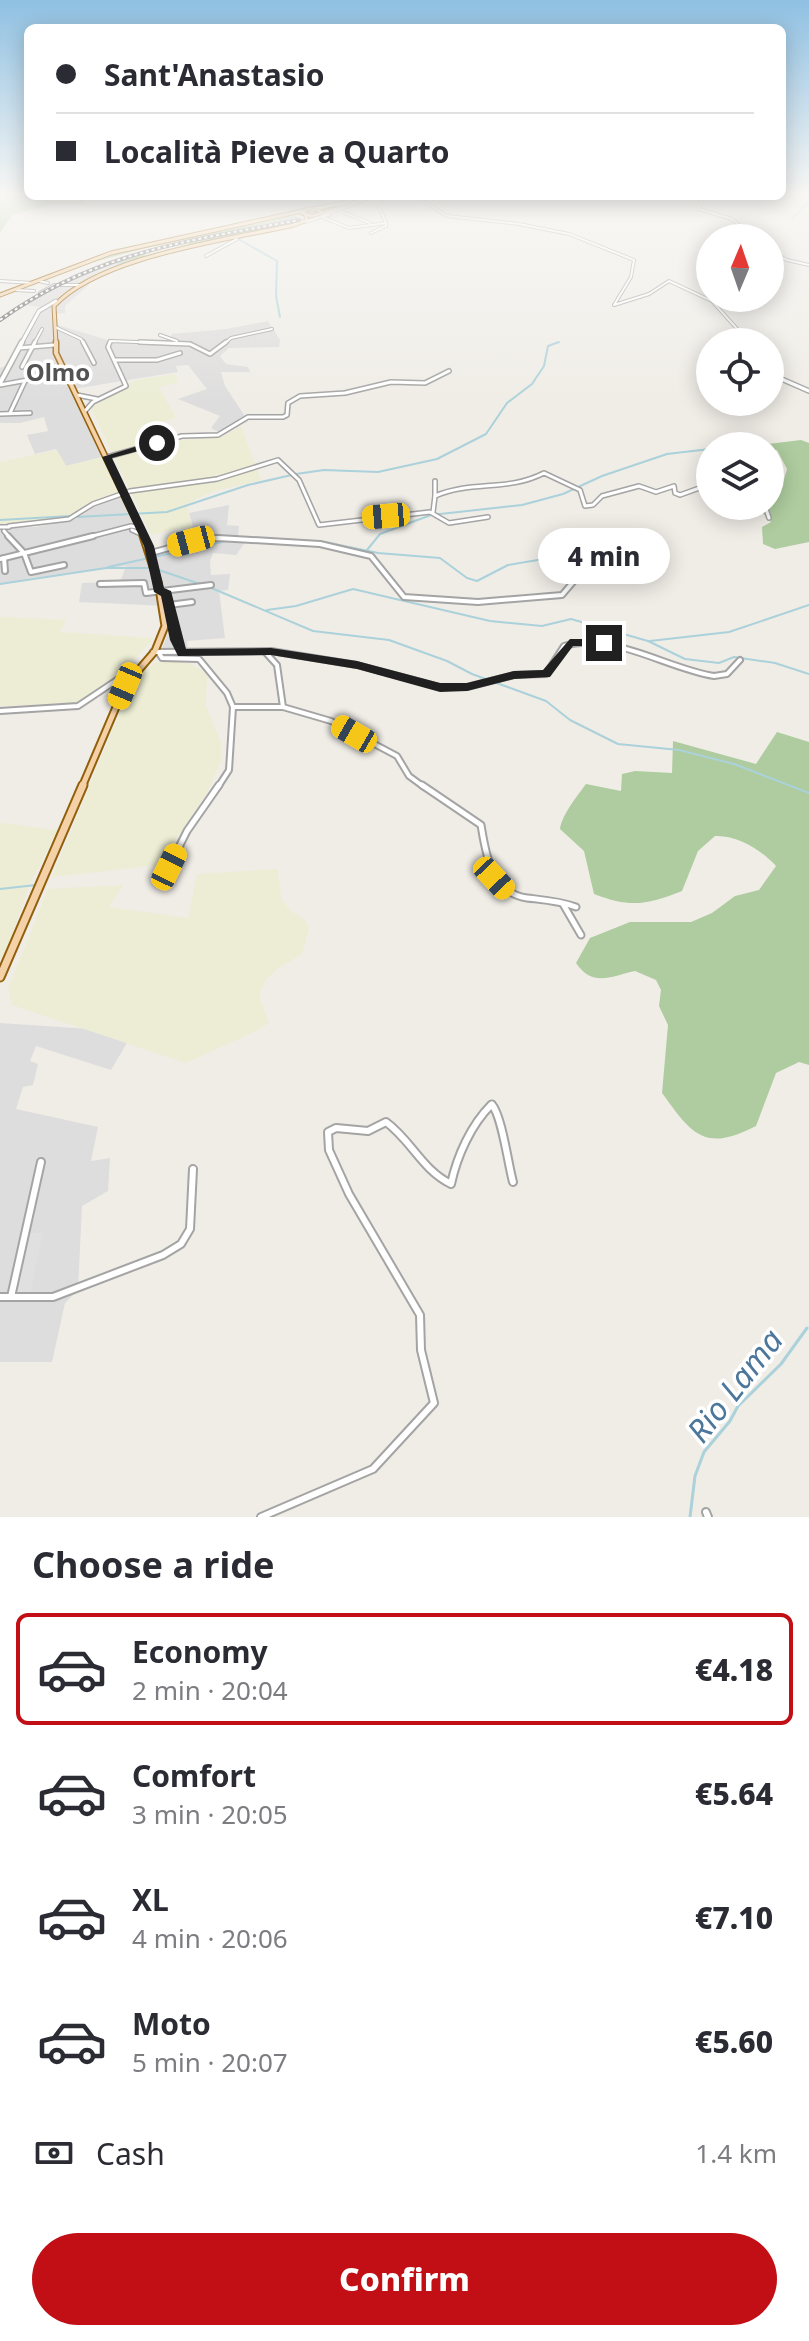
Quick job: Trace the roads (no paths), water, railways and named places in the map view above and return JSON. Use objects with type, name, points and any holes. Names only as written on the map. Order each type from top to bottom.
[{"type":"main road","points":[[0,295],[83,264]]},
{"type":"main road","points":[[0,977],[125,686],[156,653],[165,626],[163,592],[145,536],[54,345],[56,301],[80,285],[132,264]]},
{"type":"street","points":[[633,264],[631,277],[614,305],[649,294],[669,281],[712,301],[736,328]]},
{"type":"street","points":[[0,281],[48,283]]},
{"type":"street","points":[[40,293],[54,285],[80,285]]},
{"type":"street","points":[[16,290],[34,291]]},
{"type":"street","points":[[0,384],[39,311],[56,301]]},
{"type":"street","points":[[55,327],[81,339],[94,363]]},
{"type":"street","points":[[22,367],[42,329]]},
{"type":"street","points":[[160,335],[213,354],[221,351],[231,338],[272,329]]},
{"type":"street","points":[[81,403],[93,402],[126,386],[108,347],[110,341],[189,344]]},
{"type":"street","points":[[19,348],[54,345]]},
{"type":"street","points":[[115,360],[157,360],[180,353]]},
{"type":"street","points":[[107,457],[182,436],[218,435],[248,417],[279,418],[287,415],[288,403],[300,396],[318,397],[391,382],[425,383],[449,371]]},
{"type":"street","points":[[0,384],[66,373]]},
{"type":"street","points":[[784,380],[809,391]]},
{"type":"street","points":[[10,413],[25,381]]},
{"type":"street","points":[[77,395],[100,399]]},
{"type":"street","points":[[81,403],[88,399]]},
{"type":"street","points":[[85,411],[93,402]]},
{"type":"street","points":[[0,414],[30,413]]},
{"type":"street","points":[[64,565],[31,572],[24,553],[1,529],[72,518],[93,504],[124,494],[217,479],[278,460],[299,480],[319,525],[433,512]]},
{"type":"street","points":[[435,496],[454,488],[523,484],[548,473],[580,490],[585,506],[593,505],[602,496],[639,486],[656,492],[674,486],[675,493],[680,495],[696,489]]},
{"type":"street","points":[[435,481],[433,512],[437,519],[449,523],[488,517]]},
{"type":"street","points":[[132,528],[136,516]]},
{"type":"street","points":[[132,528],[145,536]]},
{"type":"street","points":[[5,571],[2,558],[141,528]]},
{"type":"street","points":[[151,553],[201,539],[218,538],[320,544],[371,556],[404,597],[478,602],[562,595],[586,567],[606,566]]},
{"type":"street","points":[[100,584],[144,583],[146,593],[211,585]]},
{"type":"street","points":[[163,592],[176,640],[183,653]]},
{"type":"street","points":[[169,605],[192,602]]},
{"type":"street","points":[[156,653],[264,651],[357,665],[440,687],[467,687],[514,675],[546,674],[564,646],[582,640],[604,643],[669,665],[719,677],[729,673],[740,660]]},
{"type":"street","points":[[264,651],[277,665],[283,707]]},
{"type":"street","points":[[156,653],[162,658],[199,659],[227,693],[233,707],[229,770],[187,831],[169,867]]},
{"type":"street","points":[[0,711],[78,706],[120,678],[134,674]]},
{"type":"street","points":[[233,707],[283,707],[331,721],[397,756],[409,776],[481,825],[494,878],[506,891],[525,898],[562,901],[576,907]]},
{"type":"street","points":[[562,901],[581,935]]},
{"type":"street","points":[[261,1517],[347,1483],[373,1469],[434,1403],[421,1350],[420,1315],[349,1194],[329,1150],[328,1132],[336,1128],[368,1131],[386,1122],[409,1144],[434,1177],[451,1184],[455,1165],[481,1115],[492,1104],[499,1113],[501,1137],[513,1182]]},
{"type":"street","points":[[11,1297],[41,1162]]},
{"type":"street","points":[[0,1297],[53,1297],[163,1255],[181,1244],[190,1229],[193,1169]]},
{"type":"waterway","points":[[277,264],[276,296],[280,317]]},
{"type":"waterway","points":[[77,517],[167,512],[248,485],[296,474],[324,470],[378,472],[437,459],[486,434],[507,403],[532,384],[544,366],[548,346],[559,342]]},
{"type":"waterway","points":[[367,550],[380,534],[431,515],[522,505],[563,494],[602,476],[667,454],[696,451]]},
{"type":"waterway","points":[[0,520],[70,516]]},
{"type":"waterway","points":[[245,538],[325,542],[378,553],[440,558],[467,578],[477,581],[508,565],[567,555],[610,541]]},
{"type":"waterway","points":[[108,567],[227,541]]},
{"type":"waterway","points":[[0,584],[106,568],[150,568]]},
{"type":"waterway","points":[[156,569],[203,585]]},
{"type":"waterway","points":[[209,587],[313,631],[389,640],[447,661],[472,674],[546,701],[570,720],[618,744],[679,750],[734,764],[809,793]]},
{"type":"waterway","points":[[267,610],[296,606],[353,589],[490,621],[542,626],[571,619],[648,641],[685,659],[719,663],[734,657],[775,663],[809,674]]},
{"type":"waterway","points":[[650,641],[729,632],[809,605]]},
{"type":"waterway","points":[[0,889],[36,885]]},
{"type":"waterway","name":"Rio Lama","points":[[690,1517],[695,1476],[704,1452],[730,1421],[738,1406],[781,1364],[807,1328]]},
{"type":"railway","points":[[0,320],[36,297],[108,264]]},
{"type":"district","name":"Olmo","points":[[58,371]]}]
